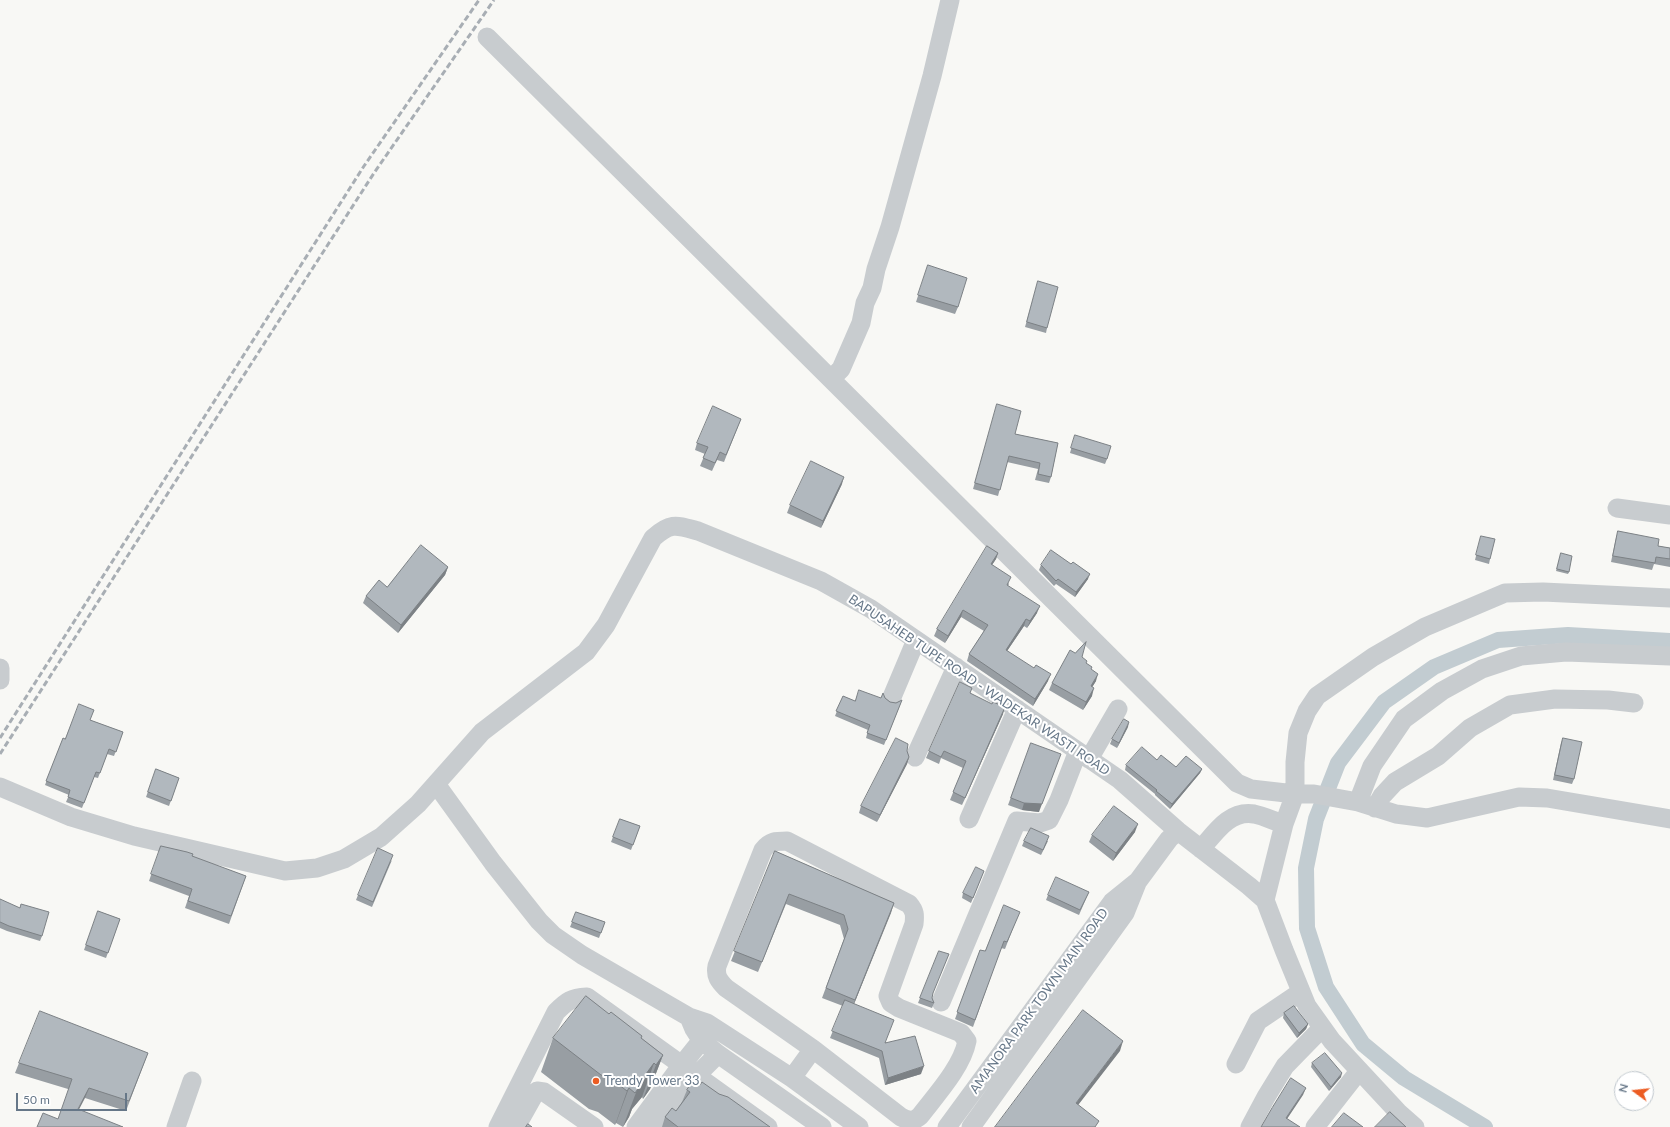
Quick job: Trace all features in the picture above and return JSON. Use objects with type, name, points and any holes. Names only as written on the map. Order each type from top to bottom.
[{"type":"street","points":[[832,379],[841,369],[859,327],[865,303],[872,288],[876,269],[888,236],[932,76],[950,0]]},
{"type":"street","points":[[488,37],[1237,783],[1251,789],[1295,794],[1314,794],[1358,802],[1396,814],[1427,818],[1519,797],[1547,798],[1670,819]]},
{"type":"street","points":[[1617,508],[1670,515]]},
{"type":"street","name":"BAPUSAHEB TUPE ROAD - WADEKAR WASTI ROAD","points":[[0,787],[72,817],[134,836],[285,871],[317,868],[344,859],[381,837],[418,804],[482,732],[586,652],[606,625],[653,538],[664,528],[678,526],[698,531],[821,581],[871,609],[1120,780],[1178,831],[1264,900]]},
{"type":"street","points":[[1413,1126],[1398,1112],[1332,1041],[1307,1006],[1264,900],[1284,824],[1295,794],[1294,762],[1298,733],[1307,711],[1317,696],[1373,657],[1425,627],[1505,593],[1543,592],[1670,598]]},
{"type":"street","points":[[892,697],[916,640]]},
{"type":"street","points":[[1358,802],[1372,766],[1404,719],[1442,691],[1482,669],[1521,656],[1566,652],[1670,656]]},
{"type":"street","points":[[0,668],[0,680]]},
{"type":"street","points":[[915,757],[956,668]]},
{"type":"street","points":[[1376,808],[1382,796],[1395,782],[1438,756],[1470,728],[1510,705],[1555,699],[1608,700],[1634,703]]},
{"type":"street","points":[[969,819],[1017,709]]},
{"type":"street","points":[[941,1002],[1017,820],[1040,823],[1049,820],[1058,800],[1084,755],[1118,709]]},
{"type":"street","points":[[436,784],[493,863],[539,921],[554,935],[582,955],[689,1017],[694,1029],[707,1034],[792,1078],[859,1127]]},
{"type":"street","points":[[1201,849],[1222,825],[1234,816],[1254,814],[1284,824]]},
{"type":"street","name":"AMANORA PARK TOWN MAIN ROAD","points":[[971,1127],[1112,902],[1138,881],[1169,840],[1178,831]]},
{"type":"street","points":[[777,841],[787,841],[909,904],[915,915],[914,924],[888,996],[891,1003],[899,1008],[961,1033],[967,1041],[965,1053],[958,1064],[920,1116],[915,1120],[909,1121],[813,1050],[726,988],[719,982],[715,974],[716,966],[763,850],[769,843],[777,841]]},
{"type":"street","points":[[1236,1064],[1258,1021],[1301,992]]},
{"type":"street","points":[[498,1127],[556,1012],[564,1004],[574,998],[587,997],[768,1127]]},
{"type":"street","name":"AMANORA PARK TOWN MAIN ROAD","points":[[947,1127],[1053,997]]},
{"type":"street","points":[[1250,1127],[1285,1066],[1322,1028]]},
{"type":"street","points":[[707,1034],[718,1054],[822,1127]]},
{"type":"street","points":[[656,1127],[707,1034]]},
{"type":"street","points":[[792,1078],[813,1050]]},
{"type":"street","points":[[636,1127],[688,1071],[718,1054]]},
{"type":"street","points":[[1315,1127],[1359,1071]]},
{"type":"street","points":[[176,1127],[192,1081]]},
{"type":"street","points":[[516,1127],[535,1093],[540,1091],[544,1092],[594,1127]]},
{"type":"building","points":[[928,265],[967,278],[958,307],[918,295]]},
{"type":"building","points":[[1038,281],[1058,287],[1047,328],[1027,322]]},
{"type":"building","points":[[997,404],[1021,411],[1015,434],[1058,443],[1051,477],[1038,474],[1040,463],[1009,456],[1000,490],[975,483]]},
{"type":"building","points":[[713,406],[741,419],[726,455],[720,452],[715,463],[703,458],[708,447],[697,443]]},
{"type":"building","points":[[1075,435],[1111,446],[1107,459],[1071,448]]},
{"type":"building","points":[[811,461],[844,477],[823,521],[790,505]]},
{"type":"building","points":[[1618,531],[1659,539],[1658,546],[1670,548],[1670,559],[1656,557],[1655,563],[1613,556]]},
{"type":"building","points":[[1481,536],[1495,539],[1490,559],[1476,555]]},
{"type":"building","points":[[421,545],[448,567],[401,625],[366,596],[379,580],[387,587]]},
{"type":"building","points":[[987,546],[998,553],[991,564],[1011,577],[1007,585],[1040,606],[1030,621],[1026,619],[1006,650],[1034,668],[1036,665],[1051,674],[1035,699],[969,654],[988,625],[963,610],[948,636],[937,629]]},
{"type":"building","points":[[1051,550],[1071,564],[1073,562],[1090,574],[1076,592],[1058,579],[1056,581],[1041,565]]},
{"type":"building","points":[[1561,553],[1572,556],[1569,572],[1557,569]]},
{"type":"building","points":[[1086,642],[1082,657],[1087,661],[1086,663],[1092,667],[1091,669],[1098,674],[1091,686],[1094,688],[1086,702],[1052,683],[1070,650],[1075,653]]},
{"type":"building","points":[[960,682],[972,688],[970,693],[992,704],[993,702],[1005,707],[965,798],[953,792],[966,761],[944,751],[941,757],[929,751]]},
{"type":"building","points":[[859,690],[881,698],[883,693],[885,698],[890,702],[896,703],[902,700],[886,740],[867,733],[870,725],[836,711],[843,696],[855,701]]},
{"type":"building","points":[[79,704],[94,710],[90,720],[123,732],[116,752],[109,749],[100,773],[96,772],[84,803],[68,797],[70,790],[46,781],[63,738],[65,739]]},
{"type":"building","points":[[1124,719],[1129,722],[1119,743],[1112,739]]},
{"type":"building","points":[[896,738],[908,744],[907,751],[909,757],[880,815],[861,806]]},
{"type":"building","points":[[1563,738],[1582,742],[1574,779],[1555,775]]},
{"type":"building","points":[[1031,743],[1061,754],[1042,804],[1024,803],[1011,798]]},
{"type":"building","points":[[1142,747],[1157,760],[1161,755],[1176,767],[1186,756],[1202,769],[1172,804],[1126,765]]},
{"type":"building","points":[[156,769],[179,778],[171,801],[148,792]]},
{"type":"building","points":[[1114,806],[1138,824],[1116,853],[1092,835]]},
{"type":"building","points":[[620,819],[640,826],[633,845],[613,837]]},
{"type":"building","points":[[1031,828],[1049,836],[1043,850],[1024,841]]},
{"type":"building","points":[[161,846],[193,854],[192,856],[246,876],[231,916],[188,901],[192,889],[151,874]]},
{"type":"building","points":[[378,848],[393,855],[373,902],[358,895]]},
{"type":"building","points":[[775,851],[894,903],[855,1000],[826,988],[848,929],[844,915],[789,894],[762,962],[734,951]]},
{"type":"building","points":[[976,867],[984,871],[973,898],[963,893]]},
{"type":"building","points":[[1056,877],[1089,892],[1080,910],[1048,895]]},
{"type":"building","points":[[0,899],[20,908],[21,904],[49,912],[42,936],[0,922]]},
{"type":"building","points":[[1004,905],[1020,912],[1007,942],[1004,941],[975,1020],[957,1012],[980,950],[985,951]]},
{"type":"building","points":[[98,911],[120,919],[108,953],[86,945]]},
{"type":"building","points":[[576,912],[605,922],[601,933],[572,922]]},
{"type":"building","points":[[939,951],[949,954],[933,993],[932,998],[934,1003],[920,998]]},
{"type":"building","points":[[586,996],[609,1014],[611,1012],[642,1036],[641,1038],[663,1055],[656,1065],[654,1063],[640,1082],[642,1083],[635,1093],[629,1088],[627,1091],[610,1078],[601,1075],[553,1038]]},
{"type":"building","points":[[845,1000],[894,1020],[885,1043],[915,1036],[924,1066],[888,1078],[882,1051],[832,1031]]},
{"type":"building","points":[[1294,1006],[1308,1024],[1299,1033],[1284,1013]]},
{"type":"building","points":[[1083,1010],[1123,1041],[1076,1103],[1099,1121],[1095,1127],[995,1127]]},
{"type":"building","points":[[40,1011],[148,1053],[129,1101],[89,1088],[78,1109],[123,1127],[37,1127],[43,1113],[58,1119],[72,1079],[19,1063]]},
{"type":"building","points":[[1325,1053],[1342,1073],[1331,1087],[1312,1063]]},
{"type":"building","points":[[1291,1078],[1306,1088],[1286,1118],[1300,1127],[1261,1127],[1272,1108]]},
{"type":"building","points":[[694,1080],[700,1085],[702,1082],[719,1094],[728,1097],[770,1127],[678,1127],[665,1117],[672,1108],[676,1111],[690,1092],[687,1090]]},
{"type":"building","points":[[1390,1112],[1406,1127],[1375,1127]]},
{"type":"building","points":[[1344,1113],[1363,1127],[1332,1127]]},
{"type":"waterway","points":[[1485,1127],[1404,1078],[1363,1044],[1326,987],[1307,928],[1306,868],[1316,819],[1338,763],[1384,702],[1434,667],[1498,640],[1568,635],[1670,641]]},
{"type":"railway","points":[[0,738],[364,166],[479,0]]},
{"type":"railway","points":[[0,754],[374,173],[494,0]]},
{"type":"place","name":"Trendy Tower 33","points":[[596,1081]]}]
